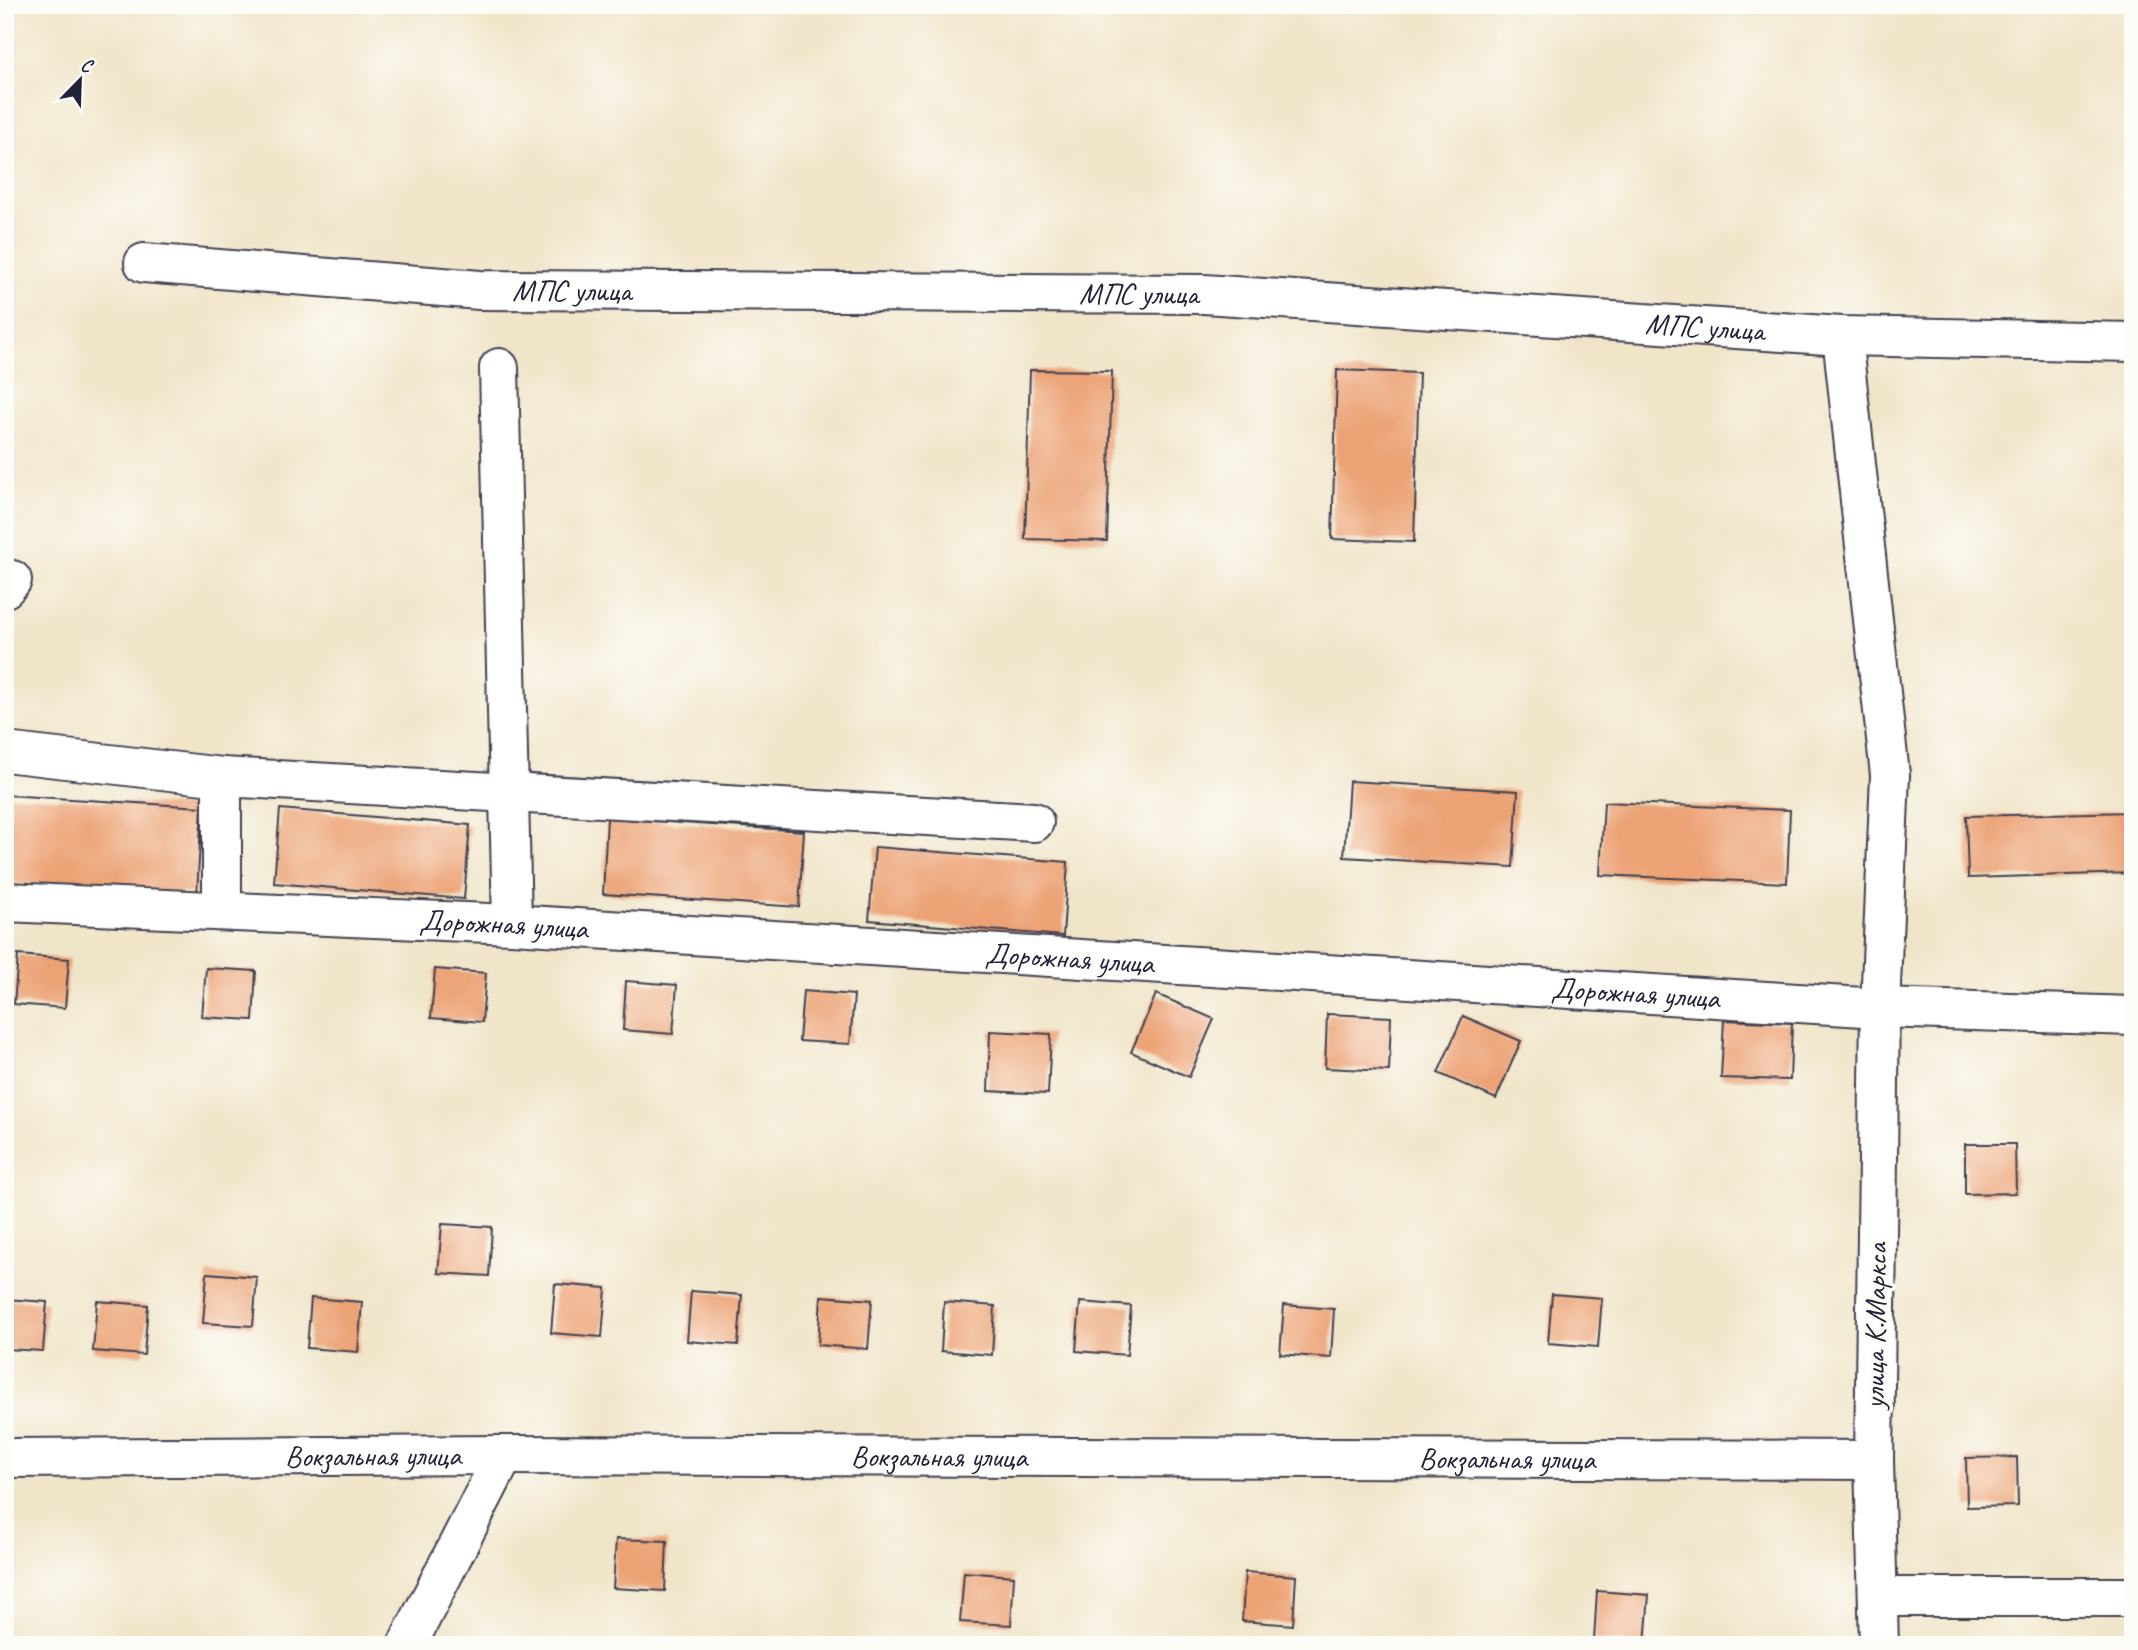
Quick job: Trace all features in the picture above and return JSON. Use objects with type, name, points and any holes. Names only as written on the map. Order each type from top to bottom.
[{"type":"street","name":"МПС улица","points":[[144,263],[480,290],[1204,294],[1842,336],[2133,342]]},
{"type":"street","name":"улица К.Маркса","points":[[1842,336],[1890,775],[1880,1008],[1874,1460],[1879,1645]]},
{"type":"street","points":[[499,368],[512,924]]},
{"type":"street","points":[[5,752],[222,777],[1034,821]]},
{"type":"street","points":[[222,777],[222,911]]},
{"type":"street","name":"Дорожная улица","points":[[5,902],[512,924],[1880,1008],[2133,1016]]},
{"type":"street","points":[[407,1645],[504,1455]]},
{"type":"street","name":"Вокзальная улица","points":[[5,1458],[504,1455],[1874,1460]]},
{"type":"street","points":[[1878,1597],[2133,1597]]},
{"type":"building","points":[[1030,370],[1112,371],[1107,541],[1025,539]]},
{"type":"building","points":[[1337,370],[1419,373],[1414,542],[1332,539]]},
{"type":"building","points":[[1349,781],[1518,791],[1513,867],[1344,857]]},
{"type":"building","points":[[5,795],[202,807],[197,894],[5,883]]},
{"type":"building","points":[[1604,802],[1790,810],[1787,883],[1600,875]]},
{"type":"building","points":[[280,809],[470,825],[464,899],[274,883]]},
{"type":"building","points":[[2133,812],[2133,873],[1968,878],[1966,816]]},
{"type":"building","points":[[607,818],[804,831],[799,907],[603,894]]},
{"type":"building","points":[[875,847],[1068,862],[1063,936],[869,920]]},
{"type":"building","points":[[18,955],[69,959],[65,1008],[14,1004]]},
{"type":"building","points":[[206,968],[256,971],[253,1020],[202,1017]]},
{"type":"building","points":[[435,969],[486,973],[482,1022],[431,1018]]},
{"type":"building","points":[[626,981],[677,985],[673,1034],[623,1030]]},
{"type":"building","points":[[803,991],[854,995],[850,1044],[799,1041]]},
{"type":"building","points":[[1156,994],[1214,1019],[1189,1077],[1131,1052]]},
{"type":"building","points":[[1327,1014],[1391,1017],[1389,1071],[1325,1068]]},
{"type":"building","points":[[1463,1016],[1521,1041],[1496,1099],[1438,1073]]},
{"type":"building","points":[[1724,1020],[1792,1023],[1790,1080],[1721,1078]]},
{"type":"building","points":[[990,1031],[1051,1034],[1048,1094],[988,1091]]},
{"type":"building","points":[[1965,1144],[2015,1144],[2016,1193],[1965,1194]]},
{"type":"building","points":[[442,1224],[492,1227],[489,1276],[438,1273]]},
{"type":"building","points":[[207,1273],[257,1277],[253,1326],[203,1323]]},
{"type":"building","points":[[555,1284],[606,1288],[602,1337],[551,1333]]},
{"type":"building","points":[[691,1291],[742,1295],[738,1345],[687,1341]]},
{"type":"building","points":[[1552,1294],[1602,1298],[1598,1347],[1548,1343]]},
{"type":"building","points":[[821,1296],[872,1300],[868,1349],[818,1345]]},
{"type":"building","points":[[311,1298],[362,1302],[358,1352],[307,1348]]},
{"type":"building","points":[[5,1299],[47,1302],[43,1351],[5,1349]]},
{"type":"building","points":[[97,1301],[148,1305],[144,1355],[93,1351]]},
{"type":"building","points":[[944,1302],[995,1306],[992,1355],[941,1351]]},
{"type":"building","points":[[1080,1302],[1131,1306],[1127,1355],[1076,1351]]},
{"type":"building","points":[[1284,1305],[1334,1309],[1331,1358],[1280,1354]]},
{"type":"building","points":[[2017,1457],[2018,1506],[1967,1507],[1966,1458]]},
{"type":"building","points":[[616,1539],[667,1541],[665,1591],[613,1588]]},
{"type":"building","points":[[964,1572],[1014,1576],[1011,1625],[960,1622]]},
{"type":"building","points":[[1245,1572],[1296,1576],[1293,1625],[1242,1621]]},
{"type":"building","points":[[1597,1591],[1649,1595],[1645,1644],[1594,1640]]}]
